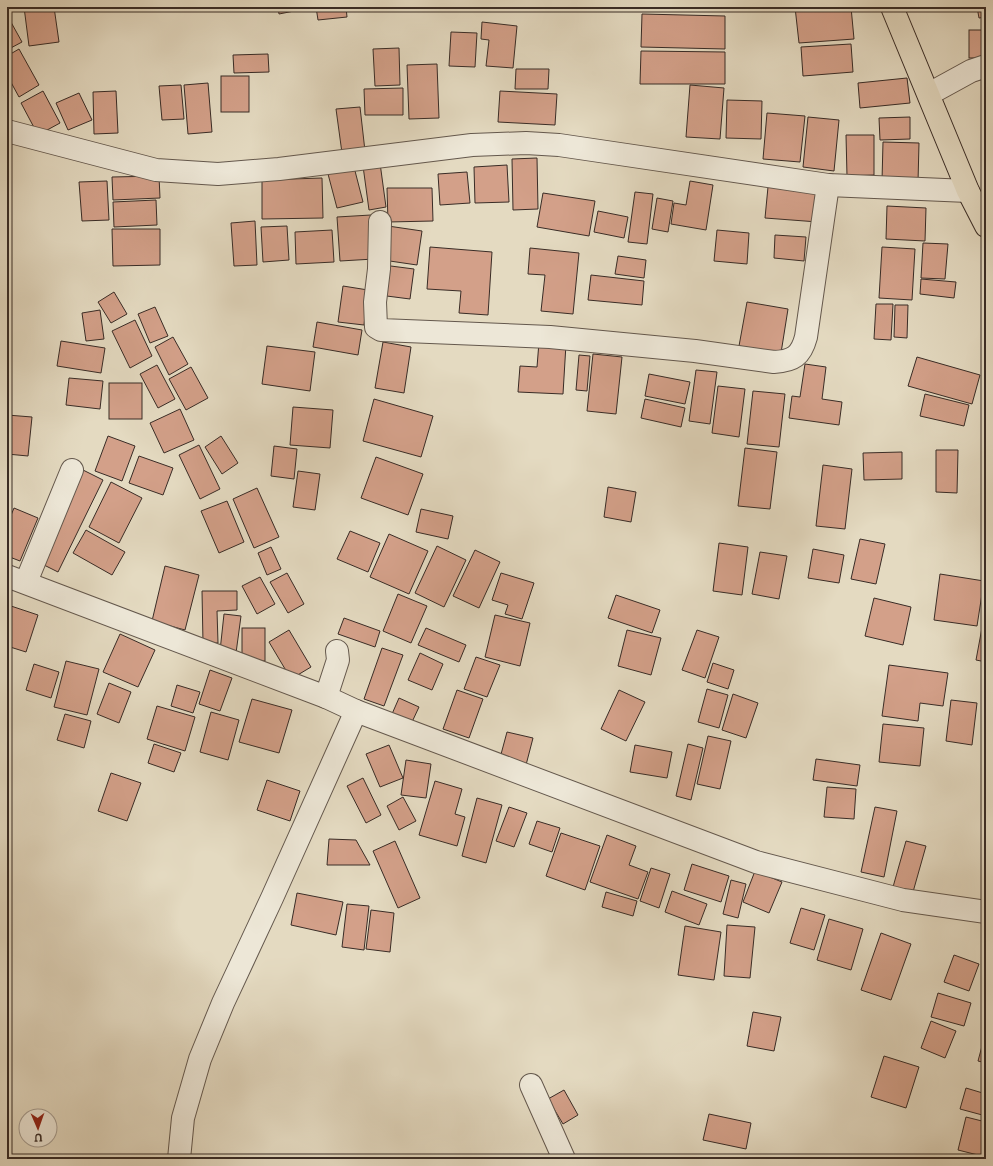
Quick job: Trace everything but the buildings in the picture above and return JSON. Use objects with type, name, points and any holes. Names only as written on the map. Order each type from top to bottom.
[{"type":"main road","points":[[892,7],[968,191],[986,226]]},
{"type":"street","points":[[929,94],[971,71],[986,66]]},
{"type":"street","points":[[7,131],[156,170],[173,172],[218,174],[279,169],[472,145],[526,143],[558,145],[828,185],[968,191]]},
{"type":"street","points":[[380,222],[379,269],[375,302],[376,327],[381,330],[550,337],[695,351],[774,362],[785,361],[795,357],[803,348],[806,337],[828,185]]},
{"type":"street","points":[[72,470],[16,579],[326,696],[356,711],[756,862],[902,900],[986,912]]},
{"type":"street","points":[[326,696],[338,660],[337,651]]},
{"type":"street","points":[[179,1159],[183,1118],[200,1059],[223,1003],[356,711]]},
{"type":"street","points":[[531,1086],[564,1159]]}]
